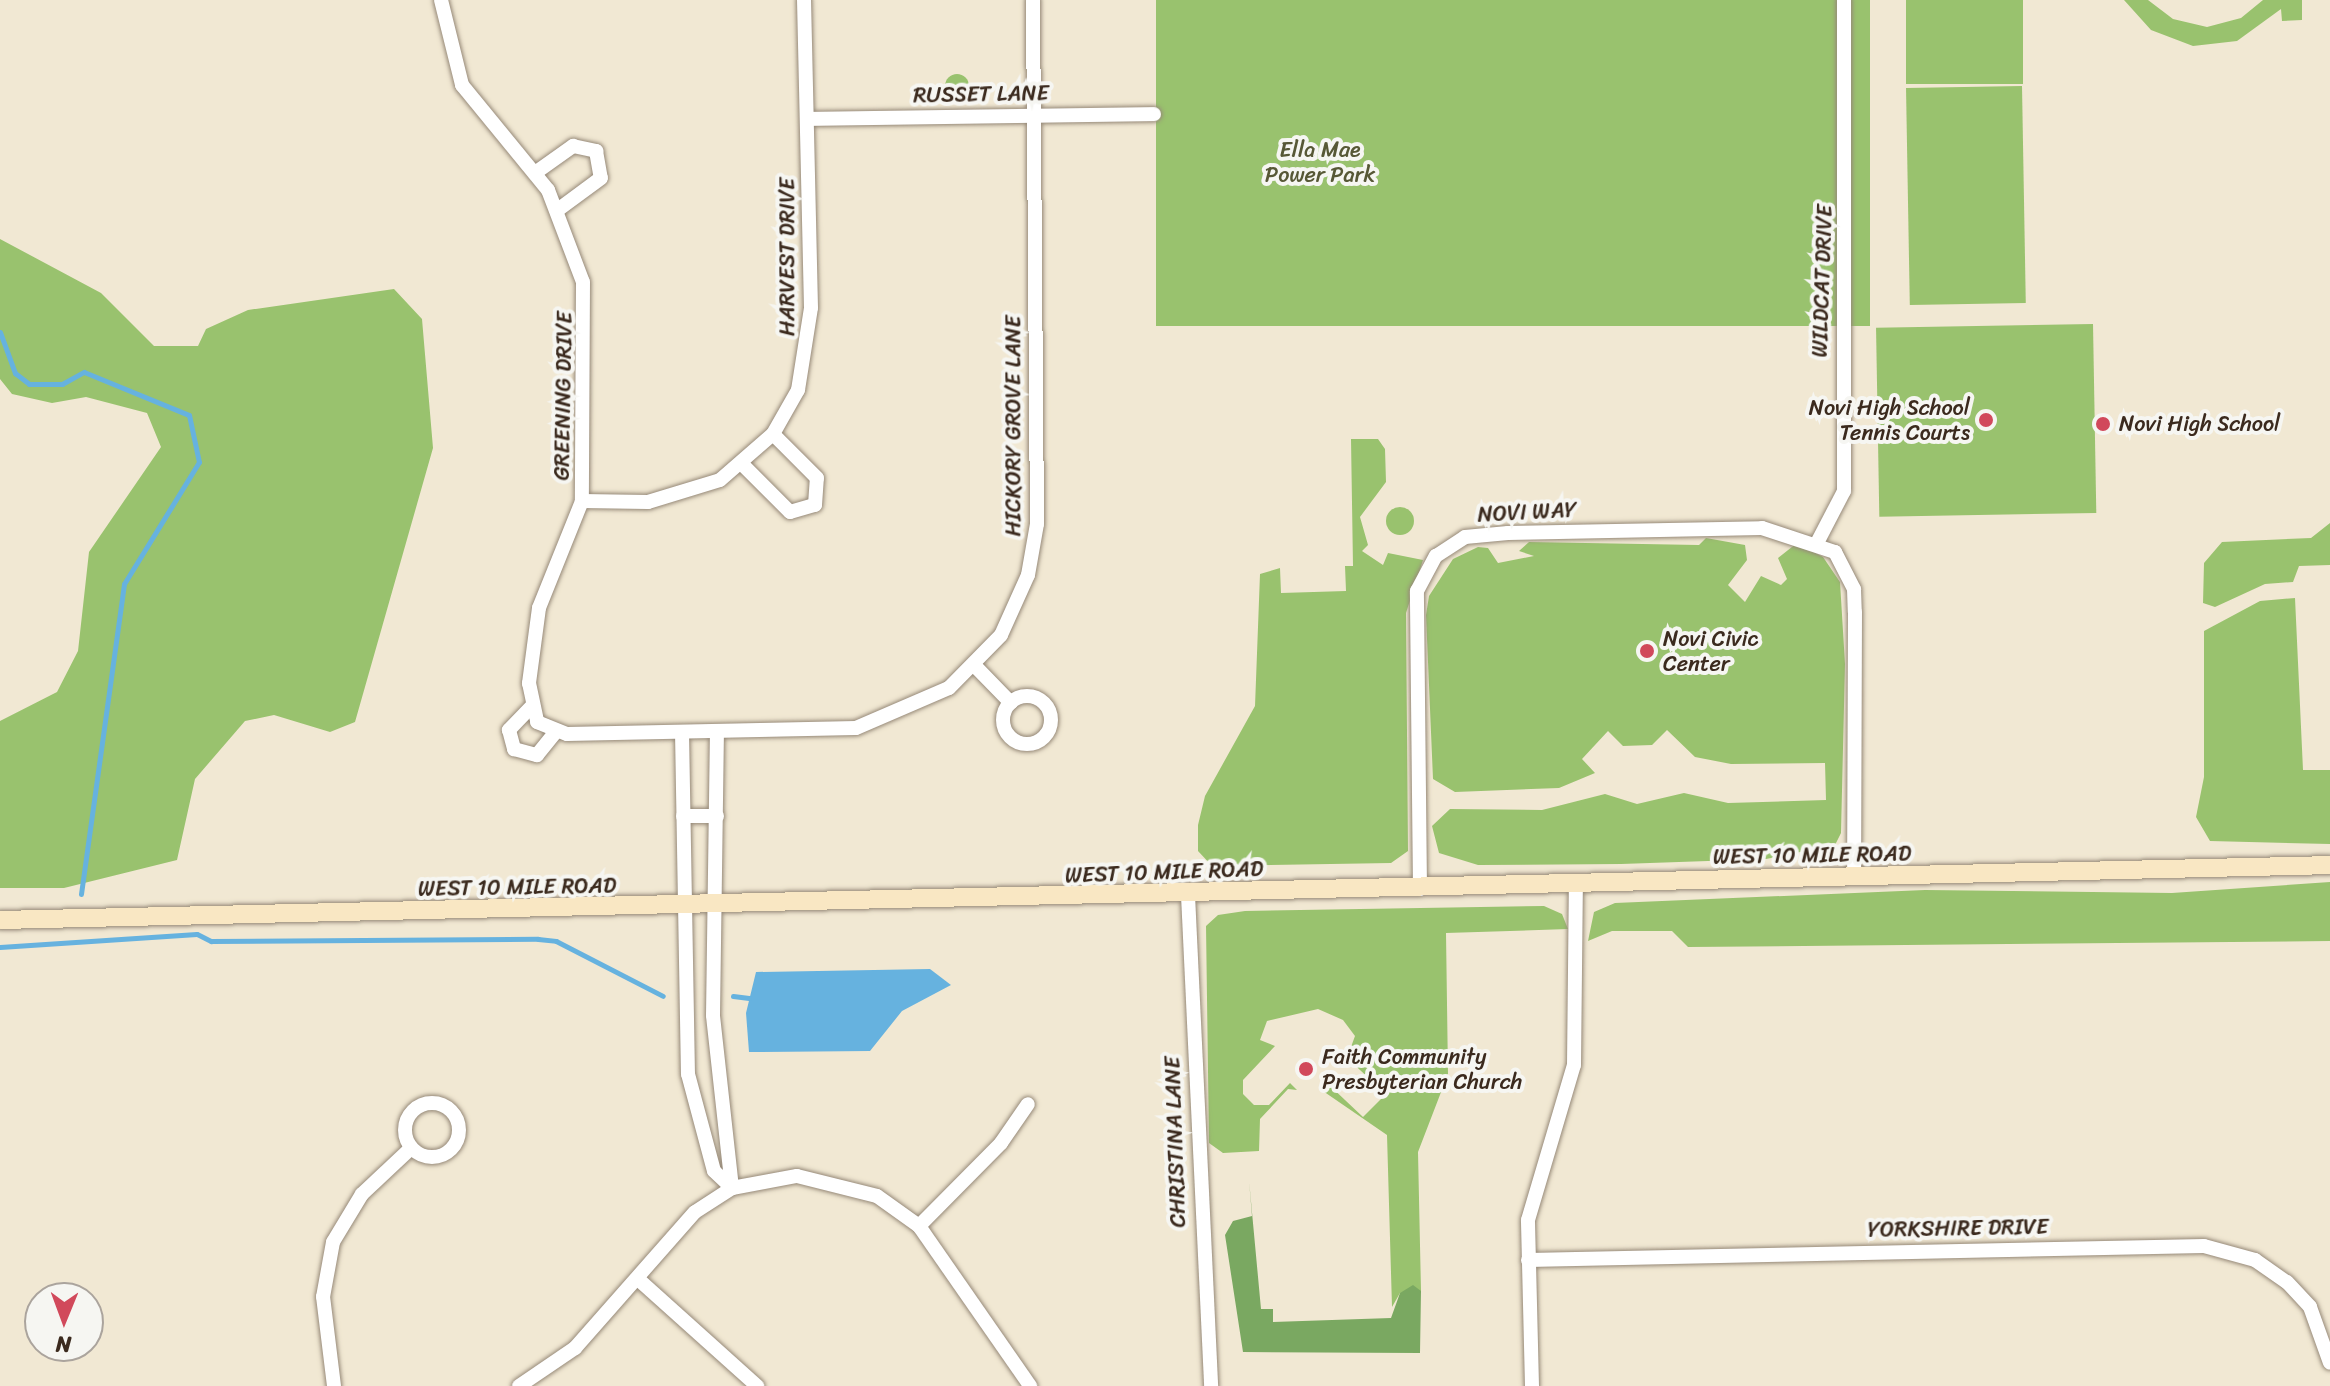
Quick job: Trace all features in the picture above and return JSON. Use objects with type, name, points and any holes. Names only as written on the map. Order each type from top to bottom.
[{"type":"main road","name":"WEST 10 MILE ROAD","points":[[0,920],[715,907],[2330,865]]},
{"type":"street","name":"GREENING DRIVE","points":[[441,0],[462,85],[535,173],[559,209],[586,304],[582,501],[539,608],[531,707],[537,722],[555,733]]},
{"type":"street","name":"HARVEST DRIVE","points":[[582,501],[669,498],[742,464],[773,434],[798,390],[810,336],[809,119],[804,0]]},
{"type":"street","name":"HICKORY GROVE LANE","points":[[555,733],[834,731],[885,721],[976,667],[1010,619],[1034,548],[1033,0]]},
{"type":"street","name":"WILDCAT DRIVE","points":[[1818,541],[1844,491],[1844,0]]},
{"type":"street","name":"RUSSET LANE","points":[[809,119],[1154,114]]},
{"type":"street","points":[[535,173],[573,146],[596,151],[601,178],[559,209]]},
{"type":"street","points":[[742,464],[790,512],[815,505],[817,478],[773,434]]},
{"type":"street","name":"NOVI WAY","points":[[1420,889],[1415,608],[1436,556],[1465,537],[1508,533],[1762,528],[1818,541]]},
{"type":"street","points":[[1818,541],[1835,552],[1854,589],[1854,878]]},
{"type":"street","points":[[976,667],[1011,703]]},
{"type":"street","points":[[531,707],[509,730],[514,749],[537,755],[555,733]]},
{"type":"street","points":[[717,731],[713,1015],[732,1188]]},
{"type":"street","points":[[682,732],[688,1074],[703,1145],[714,1171],[732,1188]]},
{"type":"street","points":[[683,816],[717,816]]},
{"type":"street","points":[[1532,1386],[1528,1260],[1533,1192],[1575,1057],[1576,885]]},
{"type":"street","name":"CHRISTINA LANE","points":[[1188,895],[1211,1386]]},
{"type":"street","points":[[685,1016],[713,1015]]},
{"type":"street","points":[[919,1226],[1001,1143],[1028,1104]]},
{"type":"street","points":[[334,1386],[323,1297],[333,1242],[362,1194],[410,1149]]},
{"type":"street","points":[[519,1386],[575,1348],[639,1280],[674,1232],[732,1188],[822,1178],[877,1196],[919,1226],[1030,1386]]},
{"type":"street","name":"YORKSHIRE DRIVE","points":[[1528,1260],[2204,1246],[2255,1260],[2287,1282],[2310,1307],[2330,1363]]},
{"type":"street","points":[[639,1280],[757,1386]]},
{"type":"green space","name":"Ella Mae Power Park","points":[[1156,0],[1870,0],[1870,326],[1156,326]]},
{"type":"green space","points":[[1906,0],[2023,0],[2023,84],[1906,84]]},
{"type":"green space","points":[[2124,0],[2148,0],[2173,19],[2207,27],[2241,18],[2263,0],[2302,0],[2302,20],[2282,21],[2281,9],[2237,41],[2193,46],[2151,30]]},
{"type":"green space","points":[[957,74],[966,77],[969,86],[966,95],[957,98],[948,95],[945,86],[948,77]]},
{"type":"green space","points":[[2022,86],[2026,303],[1910,305],[1906,88]]},
{"type":"green space","points":[[0,239],[101,293],[154,346],[198,346],[206,329],[248,310],[394,289],[422,319],[433,448],[355,722],[330,732],[274,715],[245,721],[195,779],[177,860],[64,888],[0,888],[0,721],[57,692],[78,651],[89,552],[161,447],[147,413],[86,397],[52,403],[12,394],[0,379]]},
{"type":"green space","name":"Novi High School Tennis Courts","points":[[2093,324],[2096,513],[1879,517],[1876,328]]},
{"type":"green space","points":[[1351,439],[1378,439],[1385,449],[1386,482],[1360,517],[1368,545],[1362,551],[1383,565],[1388,553],[1423,560],[1406,613],[1408,851],[1391,863],[1212,866],[1198,851],[1198,825],[1205,796],[1255,706],[1260,574],[1280,568],[1281,593],[1346,591],[1345,566],[1353,566]]},
{"type":"green space","points":[[1400,507],[1410,511],[1414,521],[1410,531],[1400,535],[1390,531],[1386,521],[1390,511]]},
{"type":"green space","points":[[2330,523],[2330,565],[2299,566],[2293,582],[2265,584],[2215,607],[2203,603],[2204,563],[2222,542],[2311,538]]},
{"type":"green space","points":[[1706,538],[1745,545],[1747,560],[1728,585],[1745,602],[1761,576],[1781,585],[1787,579],[1778,558],[1797,543],[1823,557],[1840,582],[1845,664],[1841,833],[1835,845],[1766,859],[1621,864],[1478,865],[1439,853],[1432,826],[1450,809],[1542,810],[1605,794],[1637,804],[1684,793],[1728,803],[1826,800],[1825,763],[1731,764],[1695,757],[1667,730],[1652,745],[1623,746],[1608,731],[1582,759],[1595,773],[1559,788],[1455,792],[1433,779],[1426,615],[1429,596],[1453,559],[1478,547],[1488,548],[1498,563],[1534,556],[1519,551],[1529,542],[1699,545]]},
{"type":"green space","points":[[2295,598],[2303,770],[2330,770],[2330,844],[2210,841],[2196,817],[2204,777],[2204,631],[2260,601]]},
{"type":"green space","points":[[2330,882],[2330,941],[1688,947],[1672,931],[1612,931],[1588,941],[1594,912],[1615,903],[1925,890],[2172,893]]},
{"type":"green space","points":[[1544,906],[1562,914],[1568,929],[1446,933],[1448,1074],[1418,1152],[1421,1291],[1400,1293],[1392,1307],[1387,1135],[1320,1089],[1327,1083],[1363,1117],[1386,1094],[1347,1058],[1355,1036],[1343,1020],[1318,1009],[1267,1021],[1260,1040],[1275,1046],[1243,1080],[1243,1094],[1254,1105],[1269,1105],[1290,1083],[1297,1090],[1288,1089],[1260,1119],[1259,1151],[1223,1153],[1209,1143],[1206,926],[1218,915],[1245,911]]},
{"type":"green space","points":[[1249,1180],[1261,1309],[1273,1309],[1273,1322],[1391,1318],[1400,1293],[1413,1285],[1421,1291],[1420,1353],[1243,1352],[1225,1235],[1233,1221],[1252,1216]]},
{"type":"water","points":[[930,969],[951,985],[902,1011],[870,1051],[749,1052],[746,1013],[756,972]]},
{"type":"waterway","points":[[0,332],[15,373],[29,384],[62,384],[84,372],[189,415],[199,462],[124,584],[81,894]]},
{"type":"waterway","points":[[0,947],[197,934],[211,941],[538,939],[556,941],[663,996]]},
{"type":"waterway","points":[[733,996],[749,998]]},
{"type":"place","name":"Novi High School Tennis Courts","points":[[1986,420]]},
{"type":"place","name":"Novi High School","points":[[2103,424]]},
{"type":"place","name":"Novi Civic Center","points":[[1647,651]]},
{"type":"place","name":"Faith Community Presbyterian Church","points":[[1306,1069]]}]
